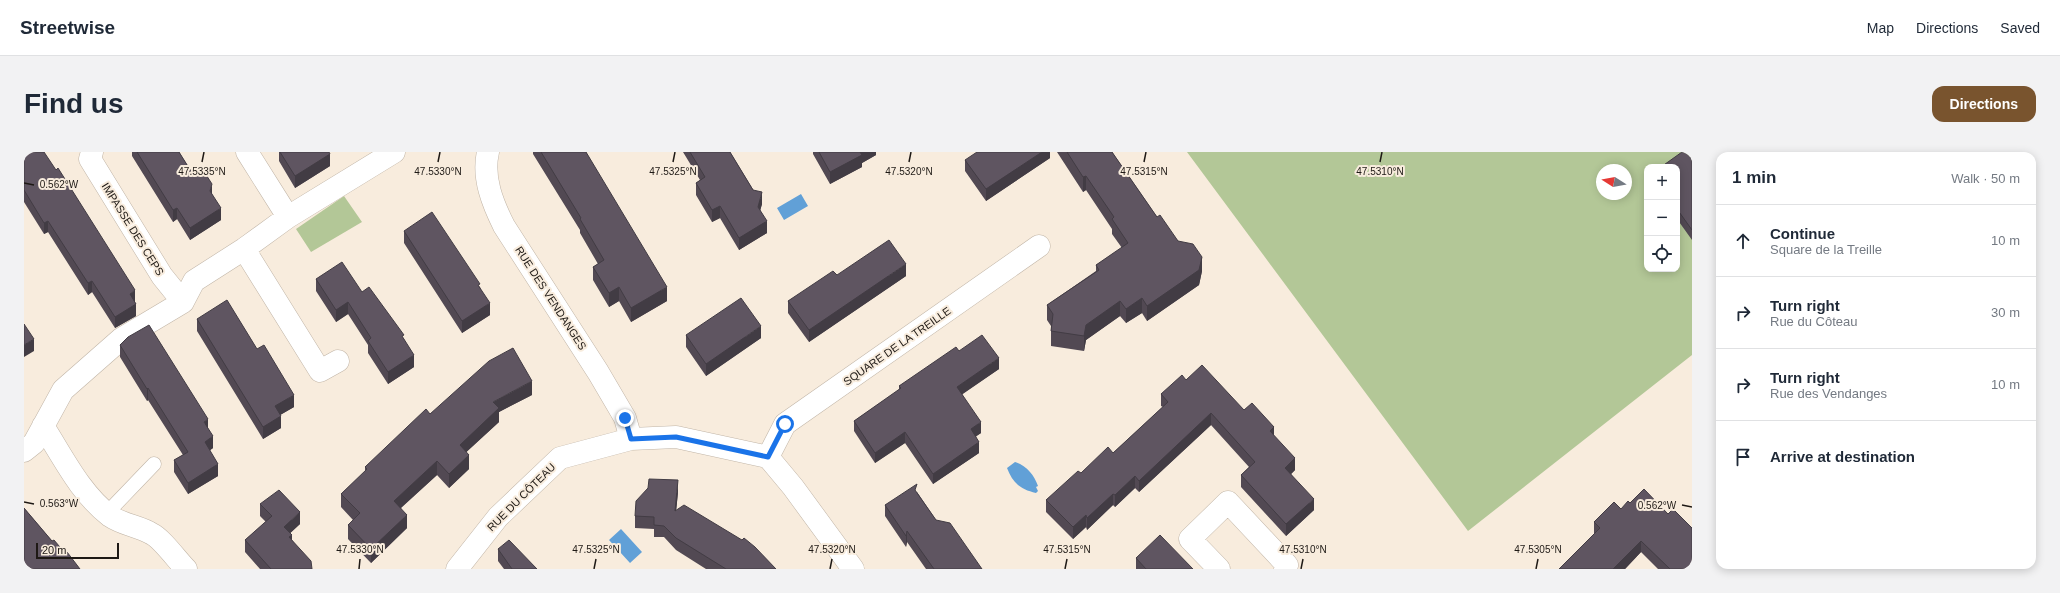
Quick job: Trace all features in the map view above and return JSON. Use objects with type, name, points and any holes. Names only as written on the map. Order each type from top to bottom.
[{"type":"street","name":"IMPASSE DES CEPS","points":[[92,152],[90,159],[162,276],[184,302]]},
{"type":"street","points":[[247,152],[288,217]]},
{"type":"street","points":[[24,451],[34,443],[63,390],[121,339],[184,302],[194,281],[244,249],[288,217],[394,152]]},
{"type":"street","name":"RUE DES VENDANGES","points":[[488,152],[487,177],[494,205],[504,226],[602,378],[625,418],[631,439]]},
{"type":"street","name":"SQUARE DE LA TREILLE","points":[[768,457],[785,424],[1038,246]]},
{"type":"street","points":[[244,249],[320,371],[338,361]]},
{"type":"street","points":[[43,426],[84,489],[107,513],[136,529],[153,534],[186,569]]},
{"type":"street","name":"RUE DU CÔTEAU","points":[[456,569],[498,517],[560,458],[631,439],[676,437],[768,457]]},
{"type":"street","points":[[768,457],[793,487],[853,569]]},
{"type":"street","points":[[1219,569],[1190,538],[1228,502],[1287,565],[1285,569]]},
{"type":"lane","points":[[107,513],[154,464]]},
{"type":"green space","points":[[1187,152],[1692,152],[1692,355],[1468,531]]},
{"type":"green space","points":[[344,196],[362,222],[311,252],[296,229]]},
{"type":"water","points":[[801,194],[808,206],[784,220],[777,208]]},
{"type":"water","points":[[1015,462],[1026,468],[1032,475],[1038,486],[1036,487],[1038,491],[1036,493],[1022,488],[1009,474],[1007,468]]},
{"type":"water","points":[[621,529],[642,552],[630,563],[609,540]]},
{"type":"building","points":[[24,152],[44,152],[56,170],[58,168],[135,290],[130,294],[136,304],[115,317],[92,281],[88,283],[48,221],[44,223],[24,190]]},
{"type":"building","points":[[137,152],[179,152],[194,176],[203,170],[212,184],[210,191],[221,208],[190,228],[177,208],[173,210]]},
{"type":"building","points":[[280,152],[329,152],[330,154],[295,176]]},
{"type":"building","points":[[541,152],[586,152],[667,287],[631,308],[619,287],[609,293],[593,267],[604,260],[580,219],[581,218]]},
{"type":"building","points":[[690,152],[730,152],[753,190],[762,192],[758,207],[767,221],[739,238],[720,206],[712,210],[696,183],[705,177]]},
{"type":"building","points":[[819,152],[860,152],[862,155],[830,172]]},
{"type":"building","points":[[977,152],[1042,152],[986,189],[965,160]]},
{"type":"building","points":[[1067,152],[1112,152],[1157,217],[1160,215],[1178,241],[1193,244],[1202,257],[1199,270],[1147,306],[1142,298],[1126,309],[1120,301],[1086,325],[1084,336],[1051,331],[1053,314],[1047,305],[1099,270],[1096,265],[1128,243],[1112,219],[1114,217],[1086,176],[1083,177]]},
{"type":"building","points":[[1682,152],[1690,152],[1692,155],[1692,230],[1680,213],[1680,164],[1665,164]]},
{"type":"building","points":[[432,212],[480,284],[478,285],[490,303],[462,321],[404,231]]},
{"type":"building","points":[[889,240],[906,264],[809,330],[788,301],[833,271],[837,275]]},
{"type":"building","points":[[342,262],[362,292],[369,287],[404,335],[402,336],[414,355],[388,372],[368,341],[371,338],[348,302],[336,310],[316,279]]},
{"type":"building","points":[[741,298],[761,326],[706,364],[686,335]]},
{"type":"building","points":[[227,300],[257,349],[264,345],[294,395],[275,406],[281,416],[263,427],[197,319]]},
{"type":"building","points":[[24,324],[34,339],[24,345]]},
{"type":"building","points":[[149,325],[208,419],[204,422],[213,436],[205,442],[218,464],[188,483],[174,460],[188,452],[120,345],[128,337]]},
{"type":"building","points":[[982,335],[999,358],[957,387],[981,422],[971,429],[979,442],[933,474],[905,432],[875,453],[854,421],[901,388],[899,386],[956,347],[959,351]]},
{"type":"building","points":[[513,348],[532,381],[493,402],[499,408],[460,445],[469,455],[449,474],[437,461],[394,501],[407,515],[371,549],[348,525],[360,513],[341,494],[367,469],[365,467],[426,409],[430,414],[489,361]]},
{"type":"building","points":[[1202,365],[1244,410],[1252,403],[1274,427],[1270,431],[1295,458],[1285,468],[1314,499],[1286,524],[1241,475],[1255,462],[1211,413],[1139,481],[1135,476],[1115,495],[1113,494],[1087,518],[1086,515],[1073,527],[1046,500],[1078,471],[1081,473],[1108,447],[1113,453],[1168,402],[1161,394],[1182,375],[1186,380]]},
{"type":"building","points":[[649,479],[678,480],[675,511],[684,505],[742,540],[744,538],[776,569],[726,569],[676,538],[664,526],[654,525],[654,517],[635,516],[636,501],[648,488]]},
{"type":"building","points":[[917,484],[915,490],[936,520],[950,523],[982,569],[934,569],[907,531],[906,536],[885,505]]},
{"type":"building","points":[[1644,489],[1668,514],[1673,509],[1692,528],[1692,569],[1670,569],[1641,541],[1613,569],[1559,569],[1600,528],[1594,522],[1614,502],[1621,509],[1628,501],[1630,503]]},
{"type":"building","points":[[279,490],[300,512],[284,527],[292,535],[289,537],[311,561],[312,569],[271,569],[245,540],[272,516],[260,504]]},
{"type":"building","points":[[24,508],[52,541],[54,540],[65,553],[67,552],[80,569],[29,569],[24,563]]},
{"type":"building","points":[[1160,535],[1193,569],[1146,569],[1136,558]]},
{"type":"building","points":[[509,540],[537,569],[512,569],[498,549]]},
{"type":"route","points":[[625,418],[631,439],[676,437],[768,457],[785,424]]}]
